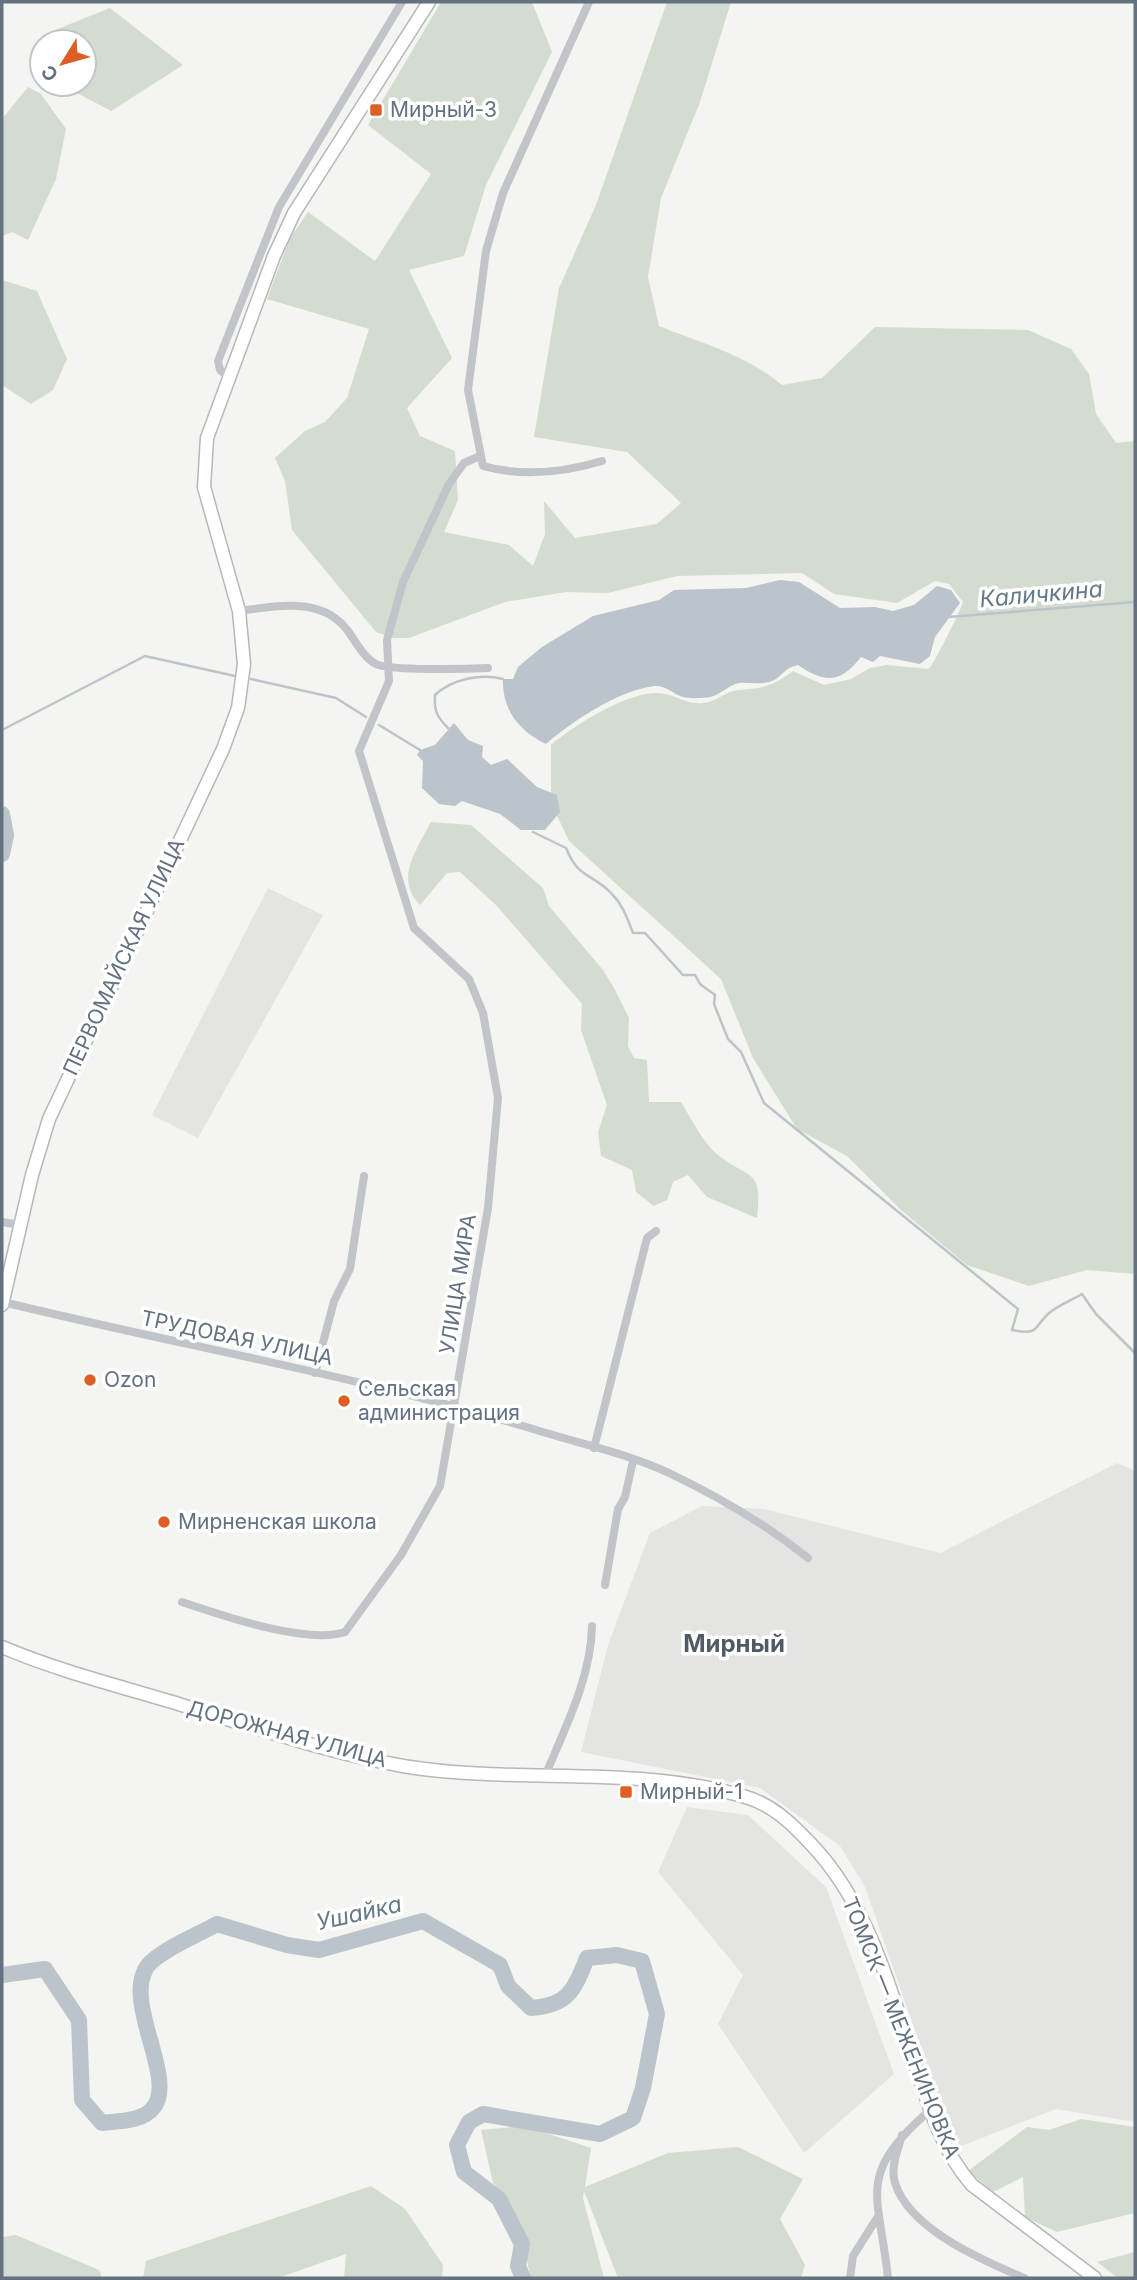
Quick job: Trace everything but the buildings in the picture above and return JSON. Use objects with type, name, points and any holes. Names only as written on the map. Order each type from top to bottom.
[{"type":"street","points":[[229,377],[220,370],[218,361],[268,232],[310,153],[402,2]]},
{"type":"street","points":[[429,2],[325,162],[294,213],[274,256],[207,438],[204,487],[239,611],[299,605],[329,612],[341,621],[370,659],[388,667],[488,668]]},
{"type":"street","points":[[589,2],[503,193],[486,251],[468,390],[483,466],[511,474],[570,470],[602,461]]},
{"type":"street","points":[[310,153],[325,162]]},
{"type":"street","name":"УЛИЦА МИРА","points":[[182,1602],[238,1621],[324,1636],[345,1632],[401,1555],[440,1486],[488,1208],[498,1098],[483,1013],[470,979],[452,960],[421,937],[403,900],[359,751],[361,740],[383,701],[389,681],[387,640],[403,582],[449,484],[464,463],[480,456]]},
{"type":"street","name":"ПЕРВОМАЙСКАЯ УЛИЦА","points":[[2,1303],[32,1175],[49,1119],[223,749],[238,708],[244,664],[239,611]]},
{"type":"street","points":[[315,1373],[334,1301],[350,1269],[364,1176]]},
{"type":"street","points":[[2,1222],[20,1225]]},
{"type":"street","points":[[594,1448],[648,1238],[656,1231]]},
{"type":"street","name":"ТРУДОВАЯ УЛИЦА","points":[[2,1303],[456,1405],[594,1448],[667,1472],[786,1540],[808,1558]]},
{"type":"street","points":[[606,1585],[618,1509],[625,1497],[633,1461]]},
{"type":"street","points":[[545,1776],[589,1659],[592,1626]]},
{"type":"street","name":"ДОРОЖНАЯ УЛИЦА","points":[[2,1647],[314,1746],[404,1766],[449,1772],[674,1783],[747,1797],[785,1817]]},
{"type":"street","name":"ТОМСК — МЕЖЕНИНОВКА","points":[[785,1817],[827,1862],[855,1902],[895,2003],[930,2110],[947,2151],[972,2185],[1095,2278]]},
{"type":"street","points":[[888,2278],[877,2218],[878,2176],[902,2135],[930,2110]]},
{"type":"street","points":[[902,2135],[893,2169],[895,2183],[915,2213],[961,2250],[1024,2278]]},
{"type":"street","points":[[850,2278],[853,2256],[877,2218]]},
{"type":"shaded area","points":[[441,2],[532,2],[552,52],[486,185],[464,256],[409,270],[452,358],[407,408],[420,436],[455,451],[458,500],[444,532],[509,545],[533,566],[545,534],[544,501],[575,538],[657,524],[681,503],[627,452],[534,437],[559,288],[596,205],[667,2],[731,2],[700,102],[661,198],[648,277],[659,326],[738,357],[782,385],[822,378],[875,327],[1028,330],[1071,349],[1089,374],[1096,414],[1116,443],[1135,441],[1135,1274],[1087,1270],[1029,1286],[967,1265],[901,1210],[847,1156],[797,1129],[753,1058],[721,979],[569,841],[551,803],[551,745],[586,720],[631,698],[657,693],[703,703],[734,691],[767,686],[793,671],[824,685],[851,679],[870,668],[887,665],[929,669],[963,602],[949,584],[935,581],[897,603],[834,594],[802,573],[677,576],[608,593],[566,592],[505,602],[409,638],[393,638],[376,632],[292,530],[285,481],[275,458],[305,431],[325,422],[347,398],[369,329],[267,299],[290,238],[308,212],[375,261],[431,174],[368,125]]},
{"type":"shaded area","points":[[110,8],[183,65],[111,111],[86,98],[98,98],[98,28],[60,28]]},
{"type":"shaded area","points":[[28,87],[28,98],[44,98],[66,129],[56,179],[28,240],[12,232],[2,236],[2,119]]},
{"type":"shaded area","points":[[2,280],[37,291],[67,359],[53,390],[31,404],[2,385]]},
{"type":"shaded area","points":[[780,580],[799,582],[840,608],[875,607],[893,611],[914,605],[937,586],[951,590],[960,603],[935,637],[930,656],[920,664],[880,656],[873,662],[861,657],[846,672],[831,678],[816,675],[798,665],[771,681],[739,683],[714,696],[704,698],[683,697],[666,688],[654,686],[625,694],[596,708],[546,744],[520,726],[509,710],[503,679],[513,679],[518,667],[542,647],[593,616],[659,600],[674,590],[746,588]]},
{"type":"shaded area","points":[[454,723],[468,740],[483,746],[482,757],[491,765],[507,759],[537,787],[557,795],[560,812],[545,830],[521,830],[500,814],[462,801],[455,806],[439,804],[422,788],[423,761],[417,755],[420,750],[435,745]]},
{"type":"shaded area","points":[[431,822],[471,825],[543,888],[549,906],[603,970],[629,1018],[628,1046],[634,1058],[647,1060],[649,1102],[681,1102],[707,1144],[719,1156],[753,1178],[758,1191],[757,1218],[707,1197],[688,1175],[673,1182],[667,1200],[654,1206],[636,1192],[632,1170],[601,1156],[598,1132],[607,1105],[581,1030],[582,1004],[496,905],[460,872],[447,873],[420,905],[412,895],[408,874],[410,864]]},
{"type":"shaded area","points":[[268,888],[323,915],[198,1138],[152,1115]]},
{"type":"shaded area","points":[[1117,1463],[1135,1471],[1135,2122],[1056,2109],[956,2148],[865,1887],[840,1846],[760,1788],[581,1752],[608,1645],[650,1533],[702,1506],[764,1509],[940,1553]]},
{"type":"shaded area","points":[[687,1807],[748,1815],[826,1887],[894,2074],[804,2153],[718,2024],[743,1975],[658,1872]]},
{"type":"shaded area","points":[[1081,2119],[1135,2127],[1135,2213],[1057,2232],[1025,2217],[1023,2177],[993,2192],[968,2171],[1027,2127],[1049,2130]]},
{"type":"shaded area","points":[[525,2126],[591,2148],[585,2187],[668,2153],[738,2147],[803,2179],[780,2219],[805,2265],[801,2278],[618,2278],[584,2191],[583,2198],[604,2278],[531,2278],[517,2220],[493,2183],[481,2130]]},
{"type":"shaded area","points":[[371,2186],[405,2209],[443,2265],[442,2278],[344,2278],[346,2254],[278,2278],[143,2278],[146,2261]]},
{"type":"shaded area","points":[[16,2235],[99,2270],[102,2278],[2,2278],[2,2237]]},
{"type":"shaded area","points":[[1135,2252],[1135,2278],[1118,2278],[1097,2262]]},
{"type":"waterway","name":"Каличкина","points":[[948,617],[1135,602]]},
{"type":"waterway","name":"Каличкина","points":[[2,730],[145,656],[235,676]]},
{"type":"waterway","name":"Каличкина","points":[[448,728],[437,713],[435,695],[458,681],[485,677],[503,679]]},
{"type":"waterway","name":"Каличкина","points":[[251,679],[336,698],[366,717]]},
{"type":"waterway","name":"Каличкина","points":[[379,725],[420,750]]},
{"type":"waterway","name":"Ушайка","points":[[2,814],[6,835],[2,854]]},
{"type":"waterway","points":[[533,832],[566,848],[576,866],[616,898],[633,933],[645,933],[683,975],[695,975],[700,984],[715,995],[714,1004],[728,1039],[741,1052],[764,1103],[1018,1309],[1012,1330],[1034,1330],[1051,1311],[1082,1294],[1096,1314],[1135,1353]]},
{"type":"waterway","name":"Ушайка","points":[[2,1975],[45,1969],[79,2020],[82,2100],[102,2123],[143,2116],[153,2108],[159,2094],[159,2077],[141,1995],[142,1977],[157,1957],[217,1924],[287,1945],[319,1950],[423,1921],[500,1965],[508,1986],[531,2008],[554,2003],[568,1994],[587,1958],[617,1955],[642,1961],[657,2014],[643,2088],[633,2118],[600,2134],[483,2114],[469,2122],[457,2145],[464,2172],[499,2199],[522,2244],[518,2266],[523,2278]]},
{"type":"place","name":"Мирный-3","points":[[376,110]]},
{"type":"place","name":"Ozon","points":[[90,1380]]},
{"type":"place","name":"Сельская администрация","points":[[344,1401]]},
{"type":"place","name":"Мирненская школа","points":[[164,1522]]},
{"type":"place","name":"Мирный-1","points":[[626,1792]]},
{"type":"district","name":"Мирный","points":[[734,1644]]}]
